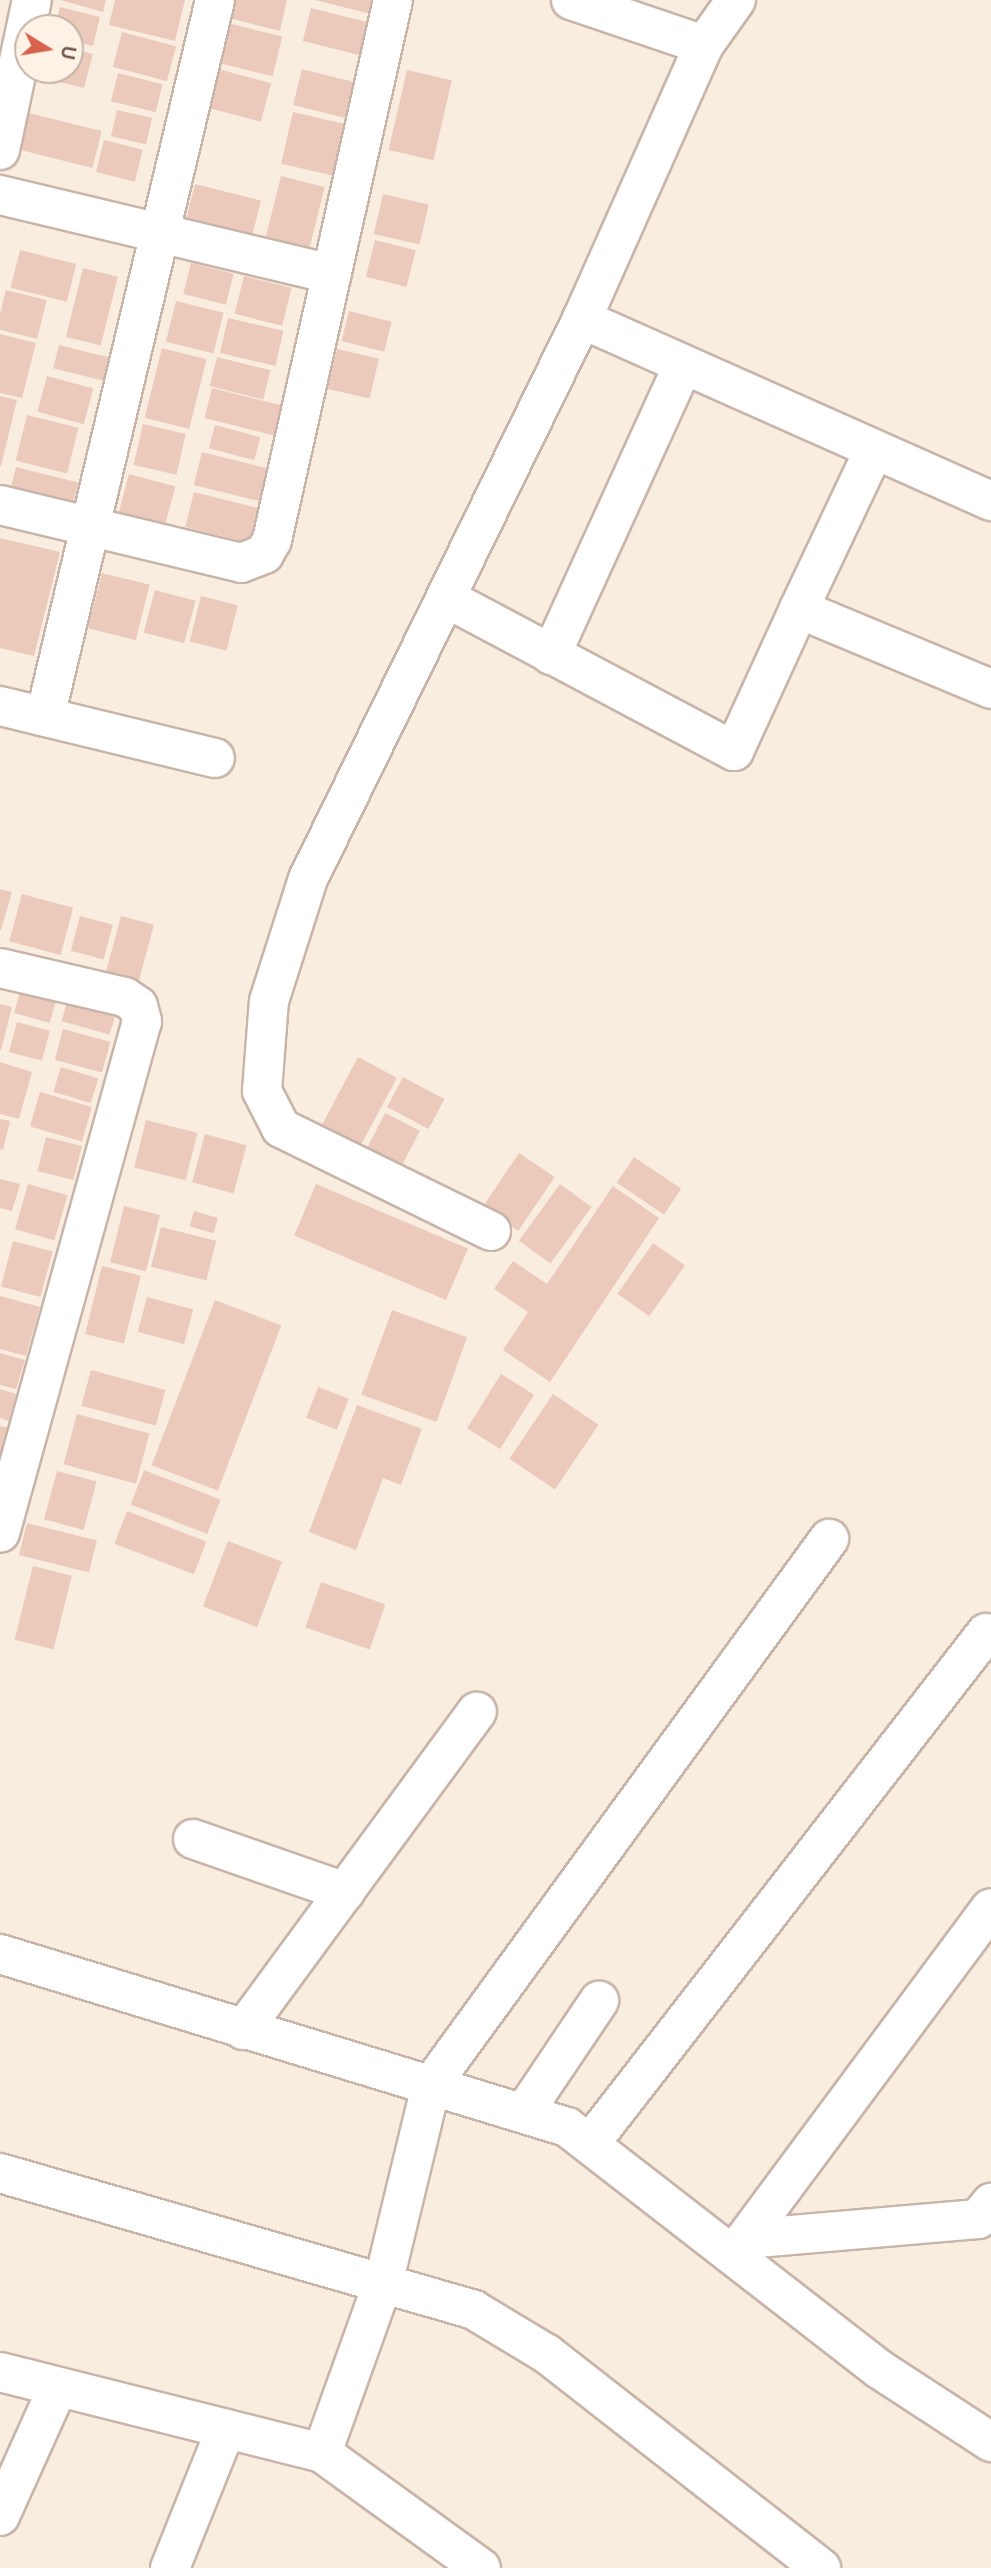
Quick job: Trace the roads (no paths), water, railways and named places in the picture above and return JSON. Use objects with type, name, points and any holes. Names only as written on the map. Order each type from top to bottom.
[{"type":"street","points":[[0,150],[32,0]]},
{"type":"street","points":[[45,717],[156,234],[215,0]]},
{"type":"street","points":[[0,505],[241,563],[264,554],[272,540],[393,0]]},
{"type":"street","points":[[571,0],[704,45]]},
{"type":"street","points":[[491,1231],[281,1128],[262,1091],[269,1001],[308,879],[582,319],[704,45],[736,0]]},
{"type":"street","points":[[0,195],[332,274]]},
{"type":"street","points":[[582,319],[682,368],[991,501]]},
{"type":"street","points":[[551,655],[682,368]]},
{"type":"street","points":[[447,599],[734,751],[874,450]]},
{"type":"street","points":[[799,609],[991,690]]},
{"type":"street","points":[[0,706],[215,758]]},
{"type":"street","points":[[0,968],[125,997],[138,1006],[142,1021],[7,1474],[0,1533]]},
{"type":"street","points":[[322,2453],[384,2280],[431,2085],[830,1539]]},
{"type":"street","points":[[592,2141],[986,1633]]},
{"type":"street","points":[[243,2030],[477,1712]]},
{"type":"street","points":[[193,1839],[345,1892]]},
{"type":"street","points":[[739,2247],[991,1908]]},
{"type":"street","points":[[0,1954],[243,2030],[525,2111],[592,2141],[739,2247],[878,2369],[991,2442]]},
{"type":"street","points":[[525,2111],[599,2001]]},
{"type":"street","points":[[0,2173],[384,2280],[474,2310],[547,2354],[821,2568]]},
{"type":"street","points":[[739,2247],[978,2219],[991,2203]]},
{"type":"street","points":[[0,2372],[322,2453],[472,2566]]},
{"type":"street","points":[[0,2516],[58,2387]]},
{"type":"street","points":[[170,2568],[226,2429]]}]
